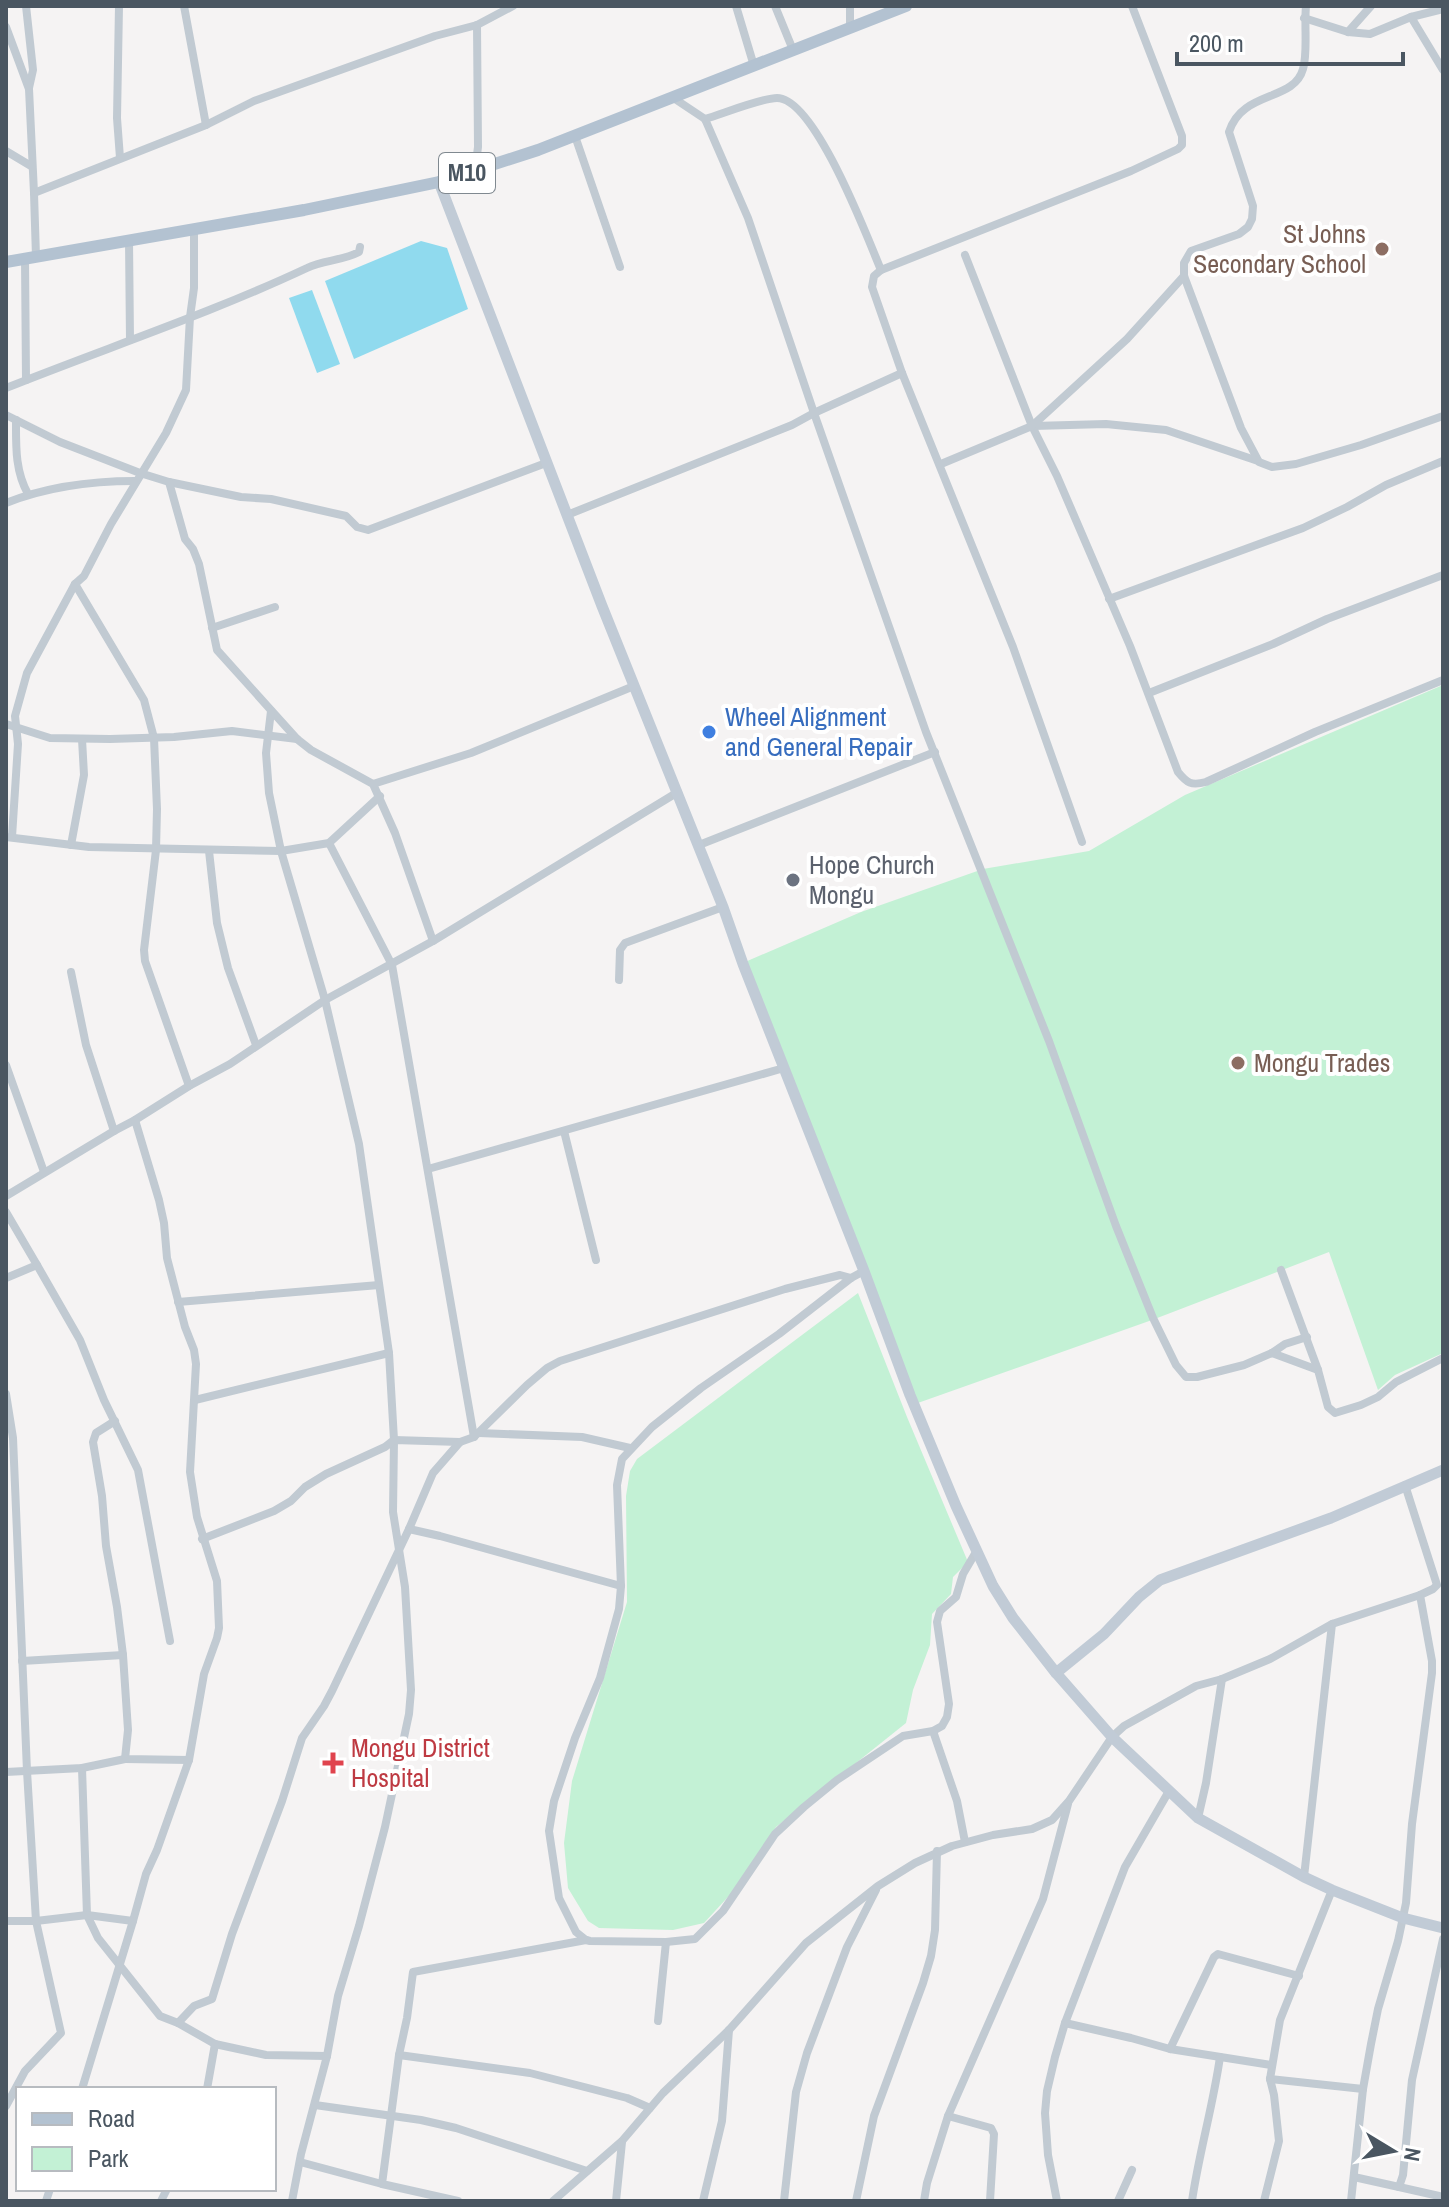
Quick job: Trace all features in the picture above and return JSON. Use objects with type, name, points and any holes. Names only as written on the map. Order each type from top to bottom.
[{"type":"main road","name":"M10","points":[[6,262],[304,210],[439,182],[575,136],[906,6]]},
{"type":"main road","points":[[439,182],[910,1395],[993,1586],[1013,1618],[1056,1673],[1112,1737],[1198,1818],[1332,1890],[1403,1918],[1443,1928]]},
{"type":"main road","points":[[1056,1673],[1104,1634],[1160,1580],[1331,1518],[1443,1470]]},
{"type":"street","points":[[26,6],[33,70],[29,89],[34,193],[26,380]]},
{"type":"street","points":[[119,6],[117,118],[120,158]]},
{"type":"street","points":[[184,6],[206,125]]},
{"type":"street","points":[[34,193],[206,125],[265,97],[435,36],[477,25],[513,6]]},
{"type":"street","points":[[736,6],[754,66]]},
{"type":"street","points":[[775,6],[793,50]]},
{"type":"street","points":[[850,6],[850,28]]},
{"type":"street","points":[[1082,842],[1013,647],[902,373],[872,287],[874,276],[881,270],[1131,171],[1182,145],[1182,136],[1132,6]]},
{"type":"street","points":[[1259,462],[1241,428],[1184,276],[1184,263],[1191,251],[1239,234],[1252,219],[1253,206],[1229,132],[1232,123],[1249,104],[1282,91],[1299,80],[1304,68],[1306,6]]},
{"type":"street","points":[[1348,32],[1371,6]]},
{"type":"street","points":[[1304,18],[1348,32],[1370,34],[1411,17],[1443,9]]},
{"type":"street","points":[[1411,17],[1443,70]]},
{"type":"street","points":[[475,170],[478,147],[477,25]]},
{"type":"street","points":[[6,27],[29,89]]},
{"type":"street","points":[[672,97],[705,119],[748,218],[889,630],[1049,1041],[1121,1239],[1176,1365],[1186,1377],[1197,1377],[1244,1365],[1285,1344],[1307,1337]]},
{"type":"street","points":[[705,119],[776,98],[798,107],[818,135],[844,182],[881,270]]},
{"type":"street","points":[[575,136],[620,267]]},
{"type":"street","points":[[6,151],[31,166]]},
{"type":"street","points":[[194,229],[194,288],[186,390],[166,433],[138,477],[84,576],[75,584],[27,673],[11,725],[18,744],[9,837],[71,845],[156,850],[281,851],[329,843],[380,796]]},
{"type":"street","points":[[129,240],[130,340]]},
{"type":"street","points":[[6,388],[230,302],[321,262],[352,255],[359,252],[360,247]]},
{"type":"street","points":[[965,255],[1032,426],[1057,476],[1149,693],[1178,772],[1187,783],[1197,785],[1229,773],[1315,732],[1443,680]]},
{"type":"street","points":[[941,464],[1032,426],[1127,339],[1184,276]]},
{"type":"street","points":[[567,515],[792,425],[902,373]]},
{"type":"street","points":[[6,415],[138,477],[241,497],[271,499],[346,516],[357,527],[368,530],[546,463]]},
{"type":"street","points":[[1032,426],[1106,424],[1166,430],[1272,467],[1296,464],[1361,445],[1443,416]]},
{"type":"street","points":[[16,420],[19,478],[28,494]]},
{"type":"street","points":[[1109,599],[1303,528],[1386,485],[1443,461]]},
{"type":"street","points":[[6,503],[28,494],[138,477]]},
{"type":"street","points":[[169,482],[185,539],[199,564],[217,650],[297,739],[373,784],[395,833],[433,941]]},
{"type":"street","points":[[1149,693],[1443,575]]},
{"type":"street","points":[[75,584],[144,700],[154,738],[156,850],[145,961],[189,1086]]},
{"type":"street","points":[[212,628],[275,607]]},
{"type":"street","points":[[373,784],[471,753],[634,686]]},
{"type":"street","points":[[271,711],[266,765],[269,793],[281,851],[325,1000],[359,1144],[389,1353],[394,1440],[393,1512],[405,1587],[411,1690],[409,1714],[379,1850],[338,1996],[327,2056],[292,2201]]},
{"type":"street","points":[[11,725],[50,738],[154,738],[232,731],[297,739]]},
{"type":"street","points":[[71,845],[84,775],[82,739]]},
{"type":"street","points":[[699,845],[935,752]]},
{"type":"street","points":[[6,1196],[230,1064],[325,1000],[433,941],[678,792]]},
{"type":"street","points":[[329,843],[392,965],[476,1435]]},
{"type":"street","points":[[209,851],[217,923],[228,968],[256,1045]]},
{"type":"street","points":[[619,980],[620,950],[625,943],[723,907]]},
{"type":"street","points":[[71,972],[86,1045],[114,1131]]},
{"type":"street","points":[[6,1065],[44,1172]]},
{"type":"street","points":[[428,1169],[784,1068]]},
{"type":"street","points":[[83,2087],[146,1874],[189,1760],[204,1674],[219,1628],[217,1581],[202,1539],[190,1472],[195,1400],[194,1350],[178,1302],[167,1258],[159,1200],[135,1120]]},
{"type":"street","points":[[564,1131],[596,1260]]},
{"type":"street","points":[[6,1212],[80,1340],[104,1400],[138,1470],[170,1641]]},
{"type":"street","points":[[6,1278],[37,1265]]},
{"type":"street","points":[[1281,1270],[1307,1337],[1328,1407],[1335,1413],[1378,1397],[1396,1382],[1443,1358]]},
{"type":"street","points":[[586,1940],[576,1932],[559,1898],[549,1831],[554,1801],[607,1654],[619,1609],[617,1485],[622,1459],[652,1427],[701,1388],[864,1271]]},
{"type":"street","points":[[178,2023],[194,2006],[212,1999],[302,1738],[324,1706],[400,1550],[433,1473],[460,1442],[476,1435],[527,1385],[560,1361],[785,1289],[840,1275],[851,1278]]},
{"type":"street","points":[[178,1302],[379,1285]]},
{"type":"street","points":[[195,1400],[389,1353]]},
{"type":"street","points":[[1272,1353],[1318,1370]]},
{"type":"street","points":[[6,1394],[13,1438],[36,1921],[61,2033],[25,2071],[16,2087]]},
{"type":"street","points":[[115,1421],[96,1433],[93,1442],[123,1655],[128,1730],[125,1759]]},
{"type":"street","points":[[476,1435],[582,1437],[630,1448]]},
{"type":"street","points":[[202,1539],[274,1511],[326,1474],[394,1440],[460,1442]]},
{"type":"street","points":[[553,2201],[622,2141],[677,2079],[729,2030],[806,1943],[878,1886],[937,1851],[993,1835],[1032,1829],[1052,1820],[1069,1801],[1112,1737],[1159,1705],[1196,1686],[1222,1679],[1290,1649],[1332,1624],[1433,1589],[1437,1585],[1405,1485]]},
{"type":"street","points":[[409,1529],[621,1586]]},
{"type":"street","points":[[382,2184],[413,1972],[586,1940],[690,1941],[702,1933],[723,1911],[775,1834],[837,1780],[903,1736],[933,1731],[942,1726],[949,1704],[938,1616],[956,1597],[963,1574],[976,1552]]},
{"type":"street","points":[[1351,2201],[1363,2089],[1378,2009],[1403,1918],[1432,1673],[1420,1595]]},
{"type":"street","points":[[1304,1877],[1332,1624]]},
{"type":"street","points":[[22,1661],[123,1655]]},
{"type":"street","points":[[1432,1673],[1443,1674]]},
{"type":"street","points":[[1198,1818],[1222,1679]]},
{"type":"street","points":[[933,1731],[957,1801],[965,1842]]},
{"type":"street","points":[[6,1772],[82,1768],[125,1759],[189,1760]]},
{"type":"street","points":[[82,1768],[87,1915],[98,1938],[160,2016],[215,2044],[266,2055],[327,2056]]},
{"type":"street","points":[[1057,2201],[1048,2155],[1045,2113],[1047,2091],[1065,2023],[1125,1867],[1169,1791]]},
{"type":"street","points":[[924,2201],[948,2116],[1043,1899],[1069,1801]]},
{"type":"street","points":[[856,2201],[874,2116],[931,1956],[935,1930],[937,1851]]},
{"type":"street","points":[[784,2201],[796,2092],[807,2053],[847,1947],[878,1886]]},
{"type":"street","points":[[1264,2201],[1279,2141],[1270,2079],[1280,2020],[1332,1890]]},
{"type":"street","points":[[6,1921],[87,1915],[133,1921]]},
{"type":"street","points":[[1399,2187],[1403,2175],[1412,2080],[1443,1939]]},
{"type":"street","points":[[658,2021],[666,1942]]},
{"type":"street","points":[[1170,2049],[1218,1954],[1299,1976]]},
{"type":"street","points":[[1065,2023],[1170,2049],[1271,2065]]},
{"type":"street","points":[[703,2201],[722,2121],[729,2030]]},
{"type":"street","points":[[207,2087],[215,2044]]},
{"type":"street","points":[[399,2055],[530,2073],[627,2098],[650,2108]]},
{"type":"street","points":[[1192,2201],[1220,2057]]},
{"type":"street","points":[[1270,2079],[1363,2089]]},
{"type":"street","points":[[6,2106],[16,2088]]},
{"type":"street","points":[[315,2105],[456,2128],[587,2171]]},
{"type":"street","points":[[948,2116],[991,2128],[994,2134],[990,2201]]},
{"type":"street","points":[[616,2201],[622,2141]]},
{"type":"street","points":[[300,2162],[458,2201]]},
{"type":"street","points":[[1118,2201],[1132,2170]]},
{"type":"street","points":[[1354,2177],[1439,2196],[1443,2201]]},
{"type":"green space","points":[[1443,685],[1443,1353],[1395,1375],[1378,1390],[1329,1252],[1152,1320],[915,1404],[745,962],[861,912],[983,869],[1089,851],[1185,795]]},
{"type":"green space","points":[[858,1293],[968,1562],[953,1577],[951,1594],[932,1614],[930,1645],[913,1690],[906,1723],[776,1827],[738,1886],[704,1923],[673,1930],[599,1928],[588,1921],[568,1888],[564,1843],[572,1781],[627,1602],[626,1496],[630,1471],[637,1459]]},
{"type":"water","points":[[421,241],[447,248],[468,309],[354,359],[325,281]]},
{"type":"water","points":[[312,290],[340,364],[317,373],[289,298]]},
{"type":"place","name":"St Johns Secondary School","points":[[1382,249]]},
{"type":"place","name":"Wheel Alignment and General Repair","points":[[709,732]]},
{"type":"place","name":"Hope Church Mongu","points":[[793,880]]},
{"type":"place","name":"Mongu Trades","points":[[1238,1063]]},
{"type":"place","name":"Mongu District Hospital","points":[[333,1763]]}]
